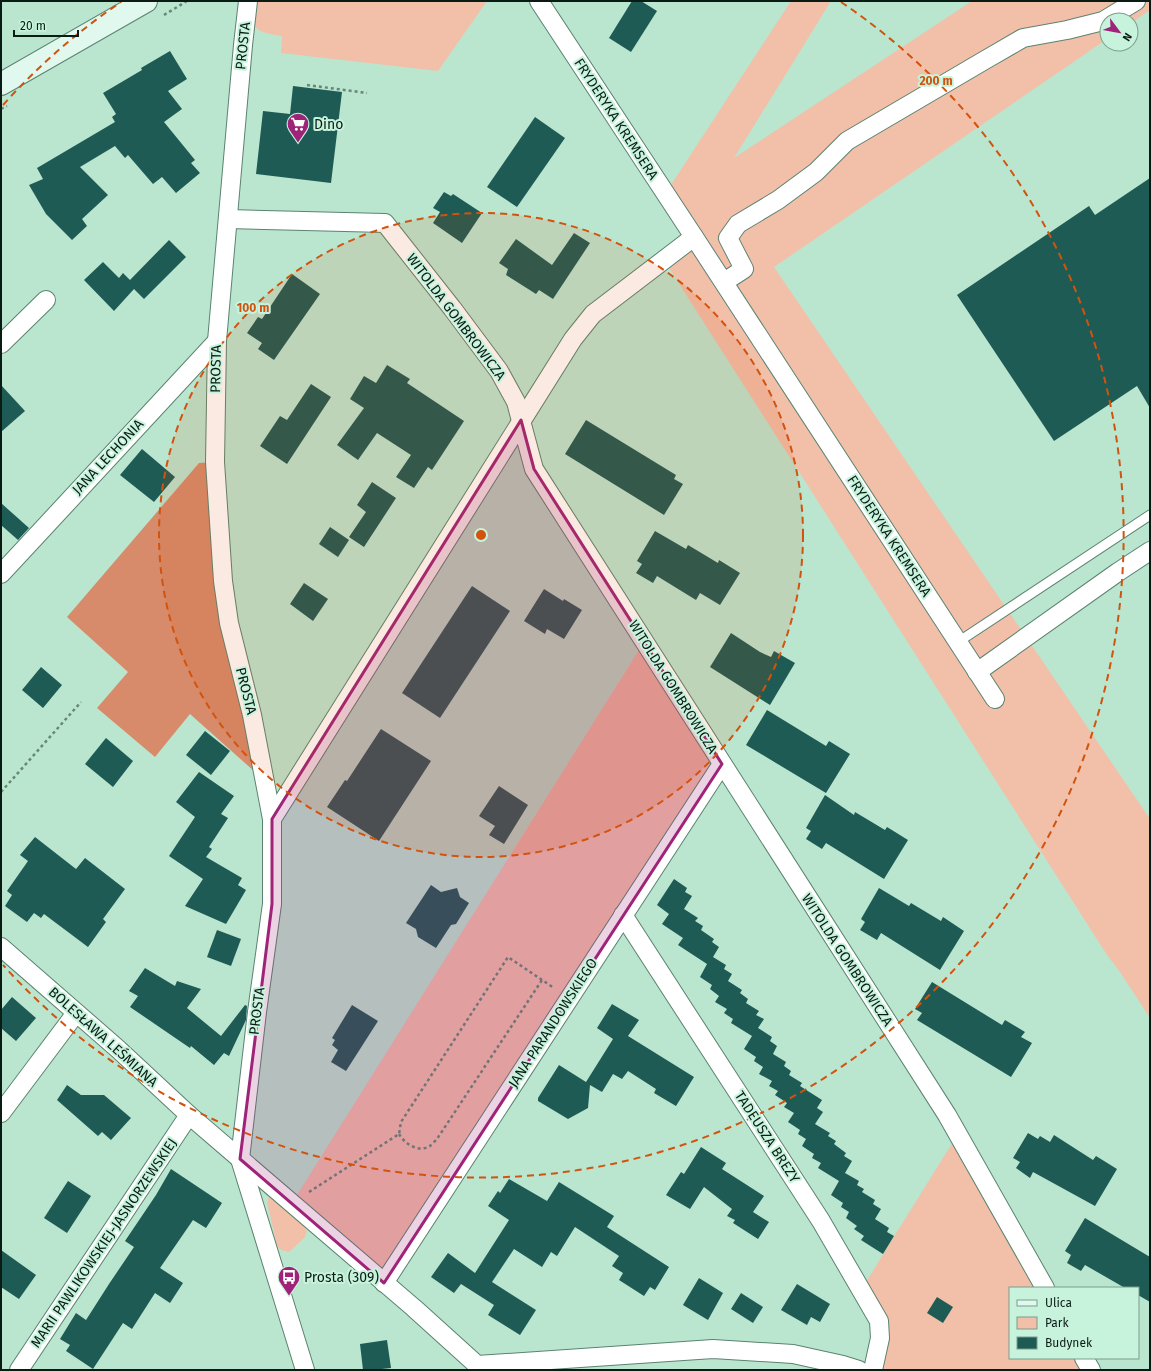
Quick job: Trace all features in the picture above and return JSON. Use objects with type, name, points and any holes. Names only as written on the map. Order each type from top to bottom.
[{"type":"main road","points":[[1,84],[146,1]]},
{"type":"street","name":"PROSTA","points":[[248,1],[242,45],[217,341],[215,462],[223,581],[229,623],[252,715],[272,819],[272,904],[257,1012],[240,1159],[305,1370]]},
{"type":"street","name":"FRYDERYKA KREMSERA","points":[[539,1],[995,699]]},
{"type":"street","points":[[724,282],[744,269],[728,238],[738,224],[778,200],[816,172],[847,141],[1023,38],[1067,30],[1103,21],[1136,1]]},
{"type":"street","name":"WITOLDA GOMBROWICZA","points":[[228,219],[385,223],[452,308],[499,371],[516,402],[534,469],[947,1115],[1044,1287]]},
{"type":"street","points":[[272,819],[573,339],[593,314],[694,237]]},
{"type":"street","points":[[1,344],[46,300]]},
{"type":"street","name":"JANA LECHONIA","points":[[1,574],[217,341]]},
{"type":"street","points":[[978,672],[1118,572],[1150,551]]},
{"type":"street","name":"JANA PARANDOWSKIEGO","points":[[384,1283],[722,764]]},
{"type":"street","name":"TADEUSZA BREZY","points":[[623,915],[821,1221],[879,1320],[880,1338],[873,1370]]},
{"type":"street","name":"BOLESŁAWA LEŚMIANA","points":[[1,948],[118,1049],[189,1115],[384,1283],[476,1365],[713,1349],[793,1354],[848,1368]]},
{"type":"street","points":[[1,1113],[76,1013]]},
{"type":"street","name":"MARII PAWLIKOWSKIEJ-JASNORZEWSKIEJ","points":[[19,1370],[189,1115]]},
{"type":"street","points":[[1085,1359],[1091,1370]]},
{"type":"lane","points":[[958,642],[1150,515]]},
{"type":"path","points":[[307,85],[367,93]]},
{"type":"path","points":[[1,792],[81,702]]},
{"type":"path","points":[[542,980],[437,1139],[429,1146],[419,1148],[410,1145],[403,1140],[400,1134],[401,1122],[508,958],[570,998]]},
{"type":"path","points":[[292,1203],[400,1134]]},
{"type":"highlighted area","points":[[521,420],[534,469],[722,764],[384,1283],[240,1159],[272,904],[272,819]]},
{"type":"green space","points":[[256,1],[487,1],[438,71],[281,53],[282,36],[264,32],[256,28],[253,24],[252,18]]},
{"type":"green space","points":[[791,1],[831,1],[734,158],[972,1],[1150,1],[1150,10],[1139,18],[1139,12],[1099,12],[1099,44],[774,267],[1150,819],[1150,1018],[1107,955],[664,260],[693,237],[665,194]]},
{"type":"green space","points":[[644,642],[722,764],[384,1283],[292,1203]]},
{"type":"green space","points":[[958,1135],[1044,1287],[1009,1287],[1009,1359],[1085,1359],[1091,1370],[873,1370],[880,1338],[861,1290]]},
{"type":"green space","points":[[269,1197],[291,1212],[307,1231],[305,1237],[289,1252],[281,1250],[277,1246],[267,1202]]},
{"type":"shaded area","points":[[215,462],[223,581],[264,780],[190,714],[155,757],[97,708],[128,672],[67,617],[199,463]]},
{"type":"building","points":[[632,1],[641,1],[657,11],[631,52],[609,38]]},
{"type":"building","points":[[170,51],[187,79],[168,91],[182,109],[164,122],[195,160],[191,163],[200,173],[176,193],[162,177],[153,184],[128,155],[125,158],[115,146],[80,167],[108,195],[82,219],[87,226],[72,240],[46,214],[29,185],[43,179],[37,168],[115,122],[112,117],[116,114],[103,93],[142,70],[141,68]]},
{"type":"building","name":"Dino","points":[[293,86],[342,92],[331,183],[256,174],[263,111],[290,114]]},
{"type":"building","points":[[535,117],[565,138],[517,207],[487,187]]},
{"type":"building","points":[[1150,178],[1150,408],[1137,386],[1054,441],[957,295],[1089,206],[1095,215]]},
{"type":"building","points":[[444,192],[451,196],[453,194],[482,213],[462,243],[433,223],[440,212],[433,208]]},
{"type":"building","points":[[574,233],[590,243],[553,299],[539,290],[536,294],[506,275],[508,269],[499,263],[516,239],[552,265]]},
{"type":"building","points":[[169,240],[186,257],[144,299],[134,289],[114,311],[84,280],[103,262],[119,278],[123,273],[130,280]]},
{"type":"building","points":[[292,274],[320,294],[274,360],[258,349],[262,343],[247,333],[258,317],[262,319]]},
{"type":"building","points":[[387,365],[410,379],[407,383],[464,421],[432,470],[428,467],[414,488],[396,477],[411,455],[377,433],[358,460],[337,445],[364,408],[350,399],[364,376],[376,383]]},
{"type":"building","points":[[311,384],[331,397],[287,464],[260,446],[280,416],[287,420]]},
{"type":"building","points":[[1,385],[25,411],[1,432]]},
{"type":"building","points":[[586,420],[676,475],[674,479],[683,484],[664,515],[565,454]]},
{"type":"building","points":[[142,449],[175,477],[154,502],[120,475]]},
{"type":"building","points":[[372,482],[396,498],[364,547],[349,537],[366,512],[357,505]]},
{"type":"building","points":[[1,503],[29,528],[18,540],[1,525]]},
{"type":"building","points":[[330,527],[349,540],[338,557],[319,544]]},
{"type":"building","points":[[655,531],[686,549],[688,545],[718,563],[719,560],[740,573],[720,605],[700,593],[696,600],[657,576],[653,583],[636,573],[642,564],[637,561]]},
{"type":"building","points":[[304,583],[328,599],[313,621],[290,604]]},
{"type":"building","points":[[472,586],[510,611],[440,718],[402,693]]},
{"type":"building","points":[[544,589],[563,601],[564,599],[582,610],[564,639],[547,629],[545,634],[524,621]]},
{"type":"building","points":[[731,633],[760,652],[771,657],[774,651],[795,663],[770,705],[710,667]]},
{"type":"building","points":[[41,667],[62,685],[43,708],[22,690]]},
{"type":"building","points":[[767,710],[826,746],[829,741],[850,754],[826,793],[746,745]]},
{"type":"building","points":[[381,729],[431,761],[379,841],[327,807],[345,780],[347,781]]},
{"type":"building","points":[[205,731],[230,751],[211,775],[186,755]]},
{"type":"building","points":[[106,738],[133,761],[113,787],[85,764]]},
{"type":"building","points":[[199,772],[234,796],[221,814],[228,818],[209,847],[212,849],[206,857],[242,878],[238,885],[246,890],[226,924],[185,906],[203,879],[169,856],[195,817],[176,802]]},
{"type":"building","points":[[499,786],[528,805],[504,844],[489,835],[495,826],[479,816]]},
{"type":"building","points":[[825,795],[854,815],[855,812],[885,830],[887,827],[908,840],[884,879],[826,843],[822,849],[806,839],[811,831],[806,828]]},
{"type":"building","points":[[35,837],[76,869],[85,858],[125,889],[103,919],[106,922],[88,947],[44,914],[41,918],[34,913],[27,922],[5,906],[12,895],[7,891],[28,861],[20,855]]},
{"type":"building","points":[[674,879],[687,888],[685,892],[692,896],[684,909],[698,918],[695,921],[703,926],[701,930],[714,939],[712,942],[719,947],[713,957],[726,965],[724,969],[732,974],[728,981],[742,990],[740,993],[748,999],[746,1003],[759,1011],[756,1015],[764,1019],[758,1028],[772,1037],[770,1041],[777,1046],[773,1054],[786,1062],[784,1066],[791,1071],[789,1075],[802,1083],[800,1086],[822,1100],[817,1108],[823,1112],[815,1124],[830,1133],[828,1136],[836,1141],[834,1144],[846,1153],[844,1156],[852,1161],[845,1173],[859,1181],[857,1185],[864,1189],[862,1192],[875,1200],[873,1204],[881,1209],[875,1219],[889,1228],[887,1232],[894,1236],[883,1254],[861,1240],[864,1236],[854,1229],[857,1226],[846,1218],[849,1212],[841,1207],[843,1203],[831,1195],[839,1181],[818,1168],[821,1163],[812,1158],[814,1154],[802,1146],[806,1139],[798,1134],[800,1130],[788,1122],[794,1113],[784,1107],[787,1103],[775,1095],[778,1091],[769,1086],[772,1081],[759,1074],[763,1067],[754,1061],[756,1057],[744,1049],[752,1036],[731,1023],[733,1019],[724,1013],[727,1009],[715,1002],[719,996],[710,989],[712,985],[700,977],[707,964],[678,945],[683,938],[662,924],[669,914],[657,905]]},
{"type":"building","points":[[431,885],[441,892],[457,888],[460,897],[469,903],[456,924],[451,925],[436,948],[418,937],[416,929],[406,923]]},
{"type":"building","points":[[879,888],[909,906],[911,903],[941,921],[943,917],[964,931],[940,970],[881,933],[877,940],[860,930],[865,922],[861,919]]},
{"type":"building","points":[[217,930],[241,939],[231,966],[207,957]]},
{"type":"building","points":[[145,968],[175,986],[177,981],[201,989],[187,1008],[221,1036],[245,1005],[247,1006],[246,1020],[229,1056],[224,1053],[214,1065],[191,1046],[190,1048],[130,1007],[138,996],[129,991]]},
{"type":"building","points":[[932,982],[1002,1025],[1005,1020],[1025,1032],[1021,1037],[1032,1043],[1011,1077],[917,1020],[922,1013],[915,1009]]},
{"type":"building","points":[[12,997],[36,1018],[16,1041],[1,1028],[1,1010]]},
{"type":"building","points":[[612,1004],[639,1020],[628,1036],[694,1077],[676,1106],[654,1093],[656,1089],[628,1071],[622,1079],[613,1074],[602,1092],[590,1085],[588,1108],[568,1119],[538,1101],[538,1098],[559,1065],[586,1082],[613,1039],[597,1028]]},
{"type":"building","points":[[352,1005],[378,1021],[346,1071],[331,1062],[338,1050],[332,1045],[335,1040],[332,1038]]},
{"type":"building","points":[[67,1085],[81,1095],[104,1095],[131,1118],[111,1140],[102,1132],[98,1136],[57,1100]]},
{"type":"building","points":[[1028,1133],[1038,1139],[1040,1136],[1050,1142],[1054,1135],[1093,1160],[1096,1156],[1117,1169],[1095,1206],[1033,1172],[1030,1178],[1016,1168],[1020,1162],[1013,1158]]},
{"type":"building","points":[[701,1147],[726,1163],[722,1169],[764,1196],[753,1212],[769,1222],[758,1239],[733,1223],[735,1220],[727,1216],[732,1209],[704,1187],[690,1209],[666,1195],[681,1172],[684,1174]]},
{"type":"building","points":[[171,1169],[222,1203],[206,1228],[193,1220],[160,1268],[183,1283],[170,1303],[155,1293],[132,1329],[123,1323],[93,1369],[66,1351],[70,1345],[60,1339],[76,1313],[86,1320],[134,1247],[125,1241],[156,1195]]},
{"type":"building","points":[[509,1179],[547,1201],[559,1182],[614,1216],[607,1227],[669,1267],[655,1290],[650,1287],[644,1296],[619,1280],[623,1273],[612,1266],[619,1256],[575,1227],[557,1256],[551,1252],[542,1267],[514,1249],[492,1282],[536,1310],[520,1335],[488,1315],[494,1305],[461,1284],[454,1293],[431,1277],[448,1253],[475,1273],[509,1220],[488,1206],[498,1191],[500,1193]]},
{"type":"building","points":[[68,1181],[91,1196],[67,1233],[44,1218]]},
{"type":"building","points":[[1085,1218],[1150,1257],[1150,1302],[1139,1296],[1139,1287],[1123,1287],[1085,1265],[1081,1271],[1067,1263],[1071,1255],[1065,1251]]},
{"type":"building","points":[[1,1250],[36,1275],[19,1299],[1,1287]]},
{"type":"building","points":[[699,1278],[723,1293],[708,1320],[683,1305]]},
{"type":"building","points":[[797,1284],[830,1304],[820,1322],[811,1317],[807,1325],[781,1310]]},
{"type":"building","points":[[741,1293],[763,1307],[753,1323],[731,1309]]},
{"type":"building","points":[[937,1297],[953,1307],[943,1323],[927,1313]]},
{"type":"building","points":[[387,1340],[391,1368],[382,1370],[363,1370],[360,1344]]},
{"type":"place","name":"Dino","points":[[298,144]]},
{"type":"place","name":"Prosta (309)","points":[[289,1296]]}]
